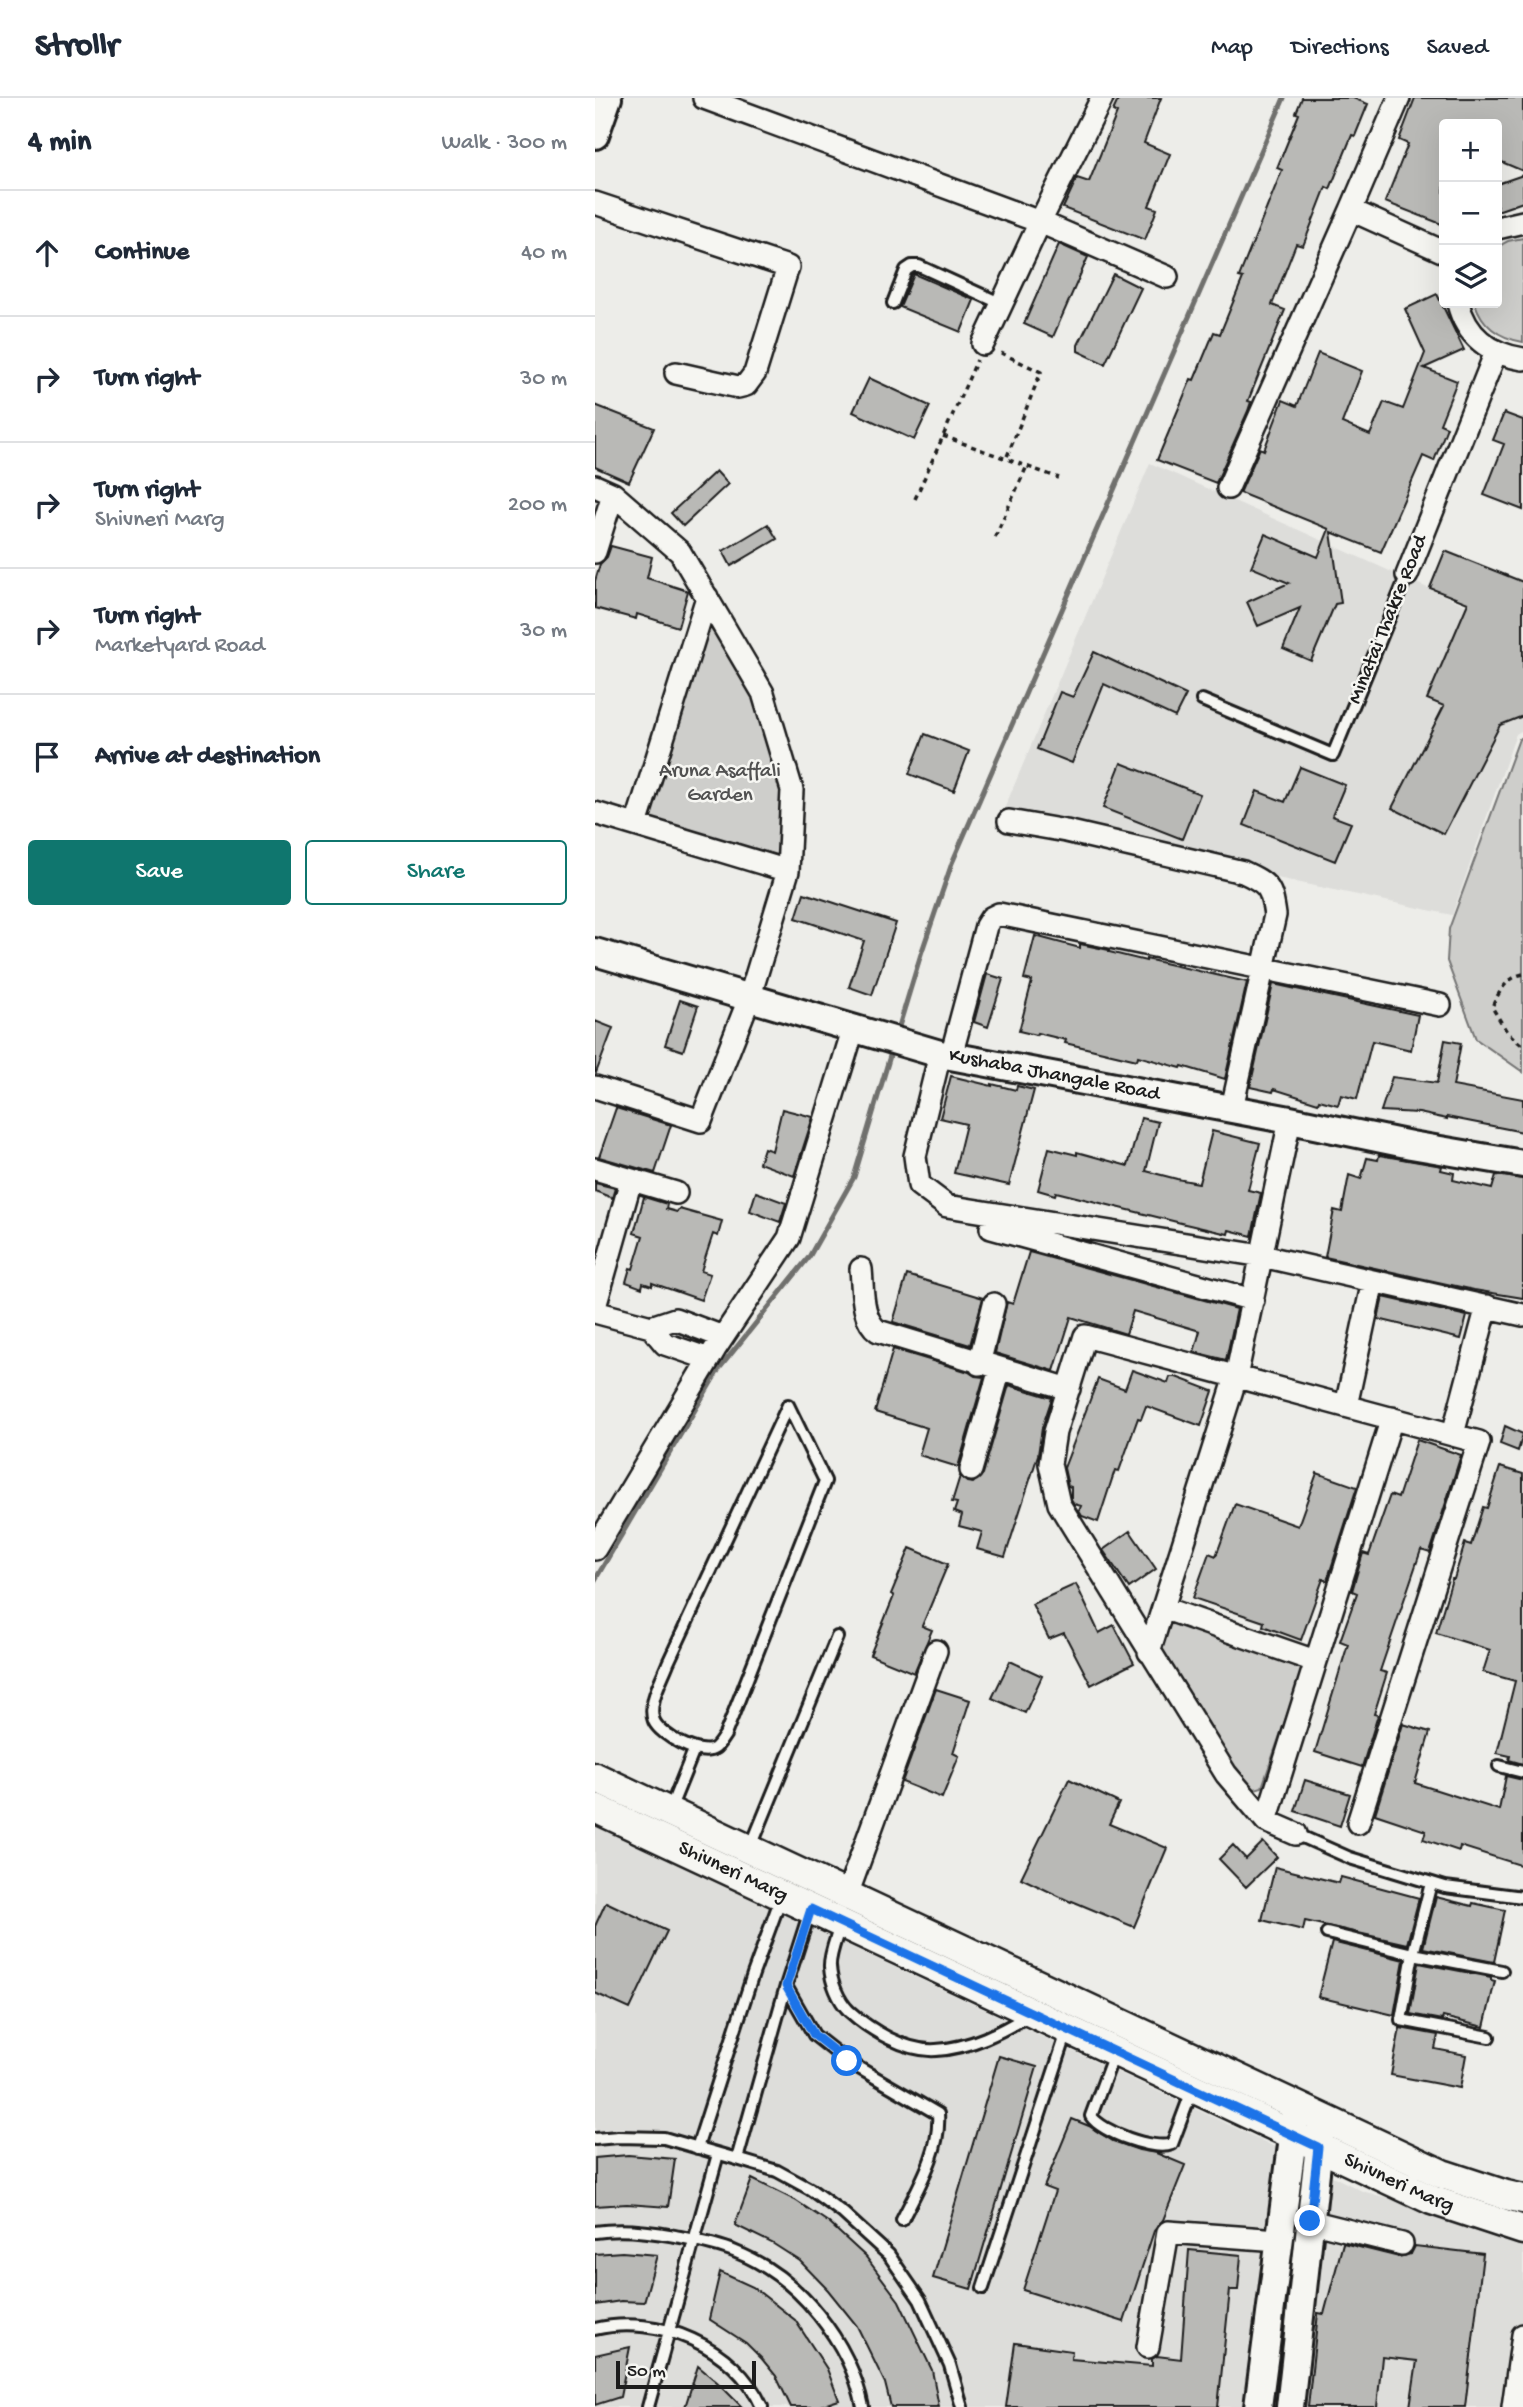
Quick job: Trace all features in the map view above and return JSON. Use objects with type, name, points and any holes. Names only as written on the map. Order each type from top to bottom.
[{"type":"main road","name":"Shivneri Marg","points":[[595,1777],[750,1849],[787,1882],[811,1909],[1033,2012],[1073,2016],[1115,2051],[1432,2200],[1523,2230]]},
{"type":"main road","name":"Shivneri Marg","points":[[595,1808],[787,1882],[822,1883],[1073,2016],[1310,2112],[1443,2174],[1506,2196],[1523,2199]]},
{"type":"street","points":[[595,135],[608,98]]},
{"type":"street","points":[[704,98],[1040,222],[1167,277]]},
{"type":"street","points":[[983,344],[1102,98]]},
{"type":"street","points":[[1228,488],[1399,98]]},
{"type":"street","points":[[595,203],[788,267],[755,373],[746,385],[738,387],[676,373]]},
{"type":"street","points":[[1351,210],[1439,250]]},
{"type":"street","points":[[1502,227],[1523,222]]},
{"type":"street","points":[[1460,308],[1475,337],[1496,352],[1523,359]]},
{"type":"street","name":"Minatai Thakre Road","points":[[1407,575],[1496,352]]},
{"type":"street","points":[[595,552],[604,490]]},
{"type":"street","points":[[595,1087],[701,1121],[749,999],[788,872],[792,790],[763,693],[680,552],[604,490]]},
{"type":"street","points":[[636,825],[707,597]]},
{"type":"street","points":[[595,813],[788,872]]},
{"type":"street","points":[[1009,821],[1066,831],[1244,872],[1264,882],[1272,898],[1275,915],[1232,1108]]},
{"type":"street","points":[[1440,1005],[999,914],[991,918],[986,926],[939,1053],[915,1156],[919,1185],[947,1206],[1262,1256],[1523,1315]]},
{"type":"street","name":"Kushaba Jhangale Road","points":[[595,952],[939,1053],[1411,1145],[1523,1164]]},
{"type":"street","points":[[595,1549],[709,1359],[789,1238],[861,1032]]},
{"type":"street","points":[[1149,1652],[1236,1377],[1290,1120]]},
{"type":"street","points":[[595,1169],[676,1193]]},
{"type":"street","points":[[631,1180],[595,1310],[651,1327],[665,1345],[709,1359]]},
{"type":"street","points":[[991,1228],[1254,1300]]},
{"type":"street","points":[[860,1269],[866,1316],[870,1325],[879,1332],[1069,1389]]},
{"type":"street","points":[[1346,1406],[1373,1281]]},
{"type":"street","points":[[971,1469],[990,1366],[994,1304]]},
{"type":"street","points":[[1453,1434],[1487,1307]]},
{"type":"street","points":[[651,1327],[675,1319],[723,1337]]},
{"type":"street","points":[[1296,1834],[1266,1821],[1226,1774],[1059,1504],[1050,1464],[1055,1432],[1085,1336],[1479,1442],[1358,1823]]},
{"type":"street","points":[[1266,1821],[1392,1418]]},
{"type":"street","points":[[1163,1608],[1315,1661]]},
{"type":"street","points":[[848,1895],[936,1651]]},
{"type":"street","points":[[1258,2407],[1292,2134],[1310,2112]]},
{"type":"street","points":[[1290,2407],[1318,2147],[1310,2112]]},
{"type":"street","points":[[1310,2221],[1402,2244]]},
{"type":"street","points":[[1148,2347],[1168,2232],[1279,2240]]},
{"type":"street","points":[[1513,2407],[1523,2335]]},
{"type":"lane","points":[[893,303],[906,270],[912,265],[1002,304]]},
{"type":"lane","name":"Minatai Thakre Road","points":[[1202,700],[1333,755],[1407,575]]},
{"type":"lane","points":[[788,1405],[825,1481],[725,1735],[716,1748],[694,1750],[661,1730],[653,1720],[653,1702],[788,1405]]},
{"type":"lane","points":[[750,1849],[837,1637]]},
{"type":"lane","points":[[669,1812],[694,1750]]},
{"type":"lane","points":[[1499,1766],[1523,1772]]},
{"type":"lane","points":[[1296,1834],[1350,1858],[1445,1887],[1523,1897]]},
{"type":"lane","points":[[697,2148],[753,1974],[787,1882]]},
{"type":"lane","points":[[737,2159],[786,1986],[822,1883]]},
{"type":"lane","points":[[1431,1883],[1413,1954],[1401,2020],[1489,2036]]},
{"type":"lane","points":[[841,1923],[829,1964],[836,1991],[848,2010],[903,2045],[933,2051],[960,2047],[998,2034],[1033,2012]]},
{"type":"lane","points":[[1327,1933],[1413,1954],[1502,1971]]},
{"type":"lane","points":[[786,1986],[814,2035],[847,2061],[938,2114],[939,2131],[933,2152],[902,2220]]},
{"type":"lane","points":[[983,2288],[1073,2016]]},
{"type":"lane","points":[[1115,2051],[1091,2116],[1103,2127],[1156,2146],[1172,2144],[1193,2088]]},
{"type":"lane","points":[[595,2139],[664,2138],[737,2159],[777,2171],[810,2189],[843,2213],[889,2255],[920,2301],[950,2365],[962,2407]]},
{"type":"lane","points":[[648,2407],[718,2154]]},
{"type":"lane","points":[[595,2232],[655,2232],[694,2239],[737,2252],[764,2267],[806,2301],[842,2347],[863,2407]]},
{"type":"lane","points":[[595,2329],[618,2323],[645,2326],[694,2340],[719,2353],[755,2390],[762,2407]]},
{"type":"path","points":[[915,499],[983,344],[1041,372],[1006,459]]},
{"type":"path","points":[[943,436],[1059,478]]},
{"type":"path","points":[[995,537],[1027,466]]},
{"type":"path","points":[[1523,974],[1514,976],[1500,990],[1492,1007],[1507,1032],[1523,1046]]},
{"type":"shaded area","points":[[1150,463],[1523,631],[1523,730],[1516,734],[1452,915],[1000,819]]},
{"type":"shaded area","points":[[595,1826],[1253,2136],[1362,2191],[1523,2235],[1523,2407],[595,2407]]},
{"type":"green space","points":[[1523,238],[1523,342],[1493,330],[1477,308],[1502,308],[1502,244]]},
{"type":"green space","name":"Aruna Asaffali Garden","points":[[701,617],[763,693],[784,786],[783,863],[644,828]]},
{"type":"green space","points":[[1523,737],[1523,1072],[1476,1039],[1447,961],[1449,929],[1519,739]]},
{"type":"green space","points":[[1169,1616],[1305,1663],[1262,1787],[1247,1787],[1204,1728],[1159,1653]]},
{"type":"building","points":[[1119,98],[1161,98],[1144,143],[1170,154],[1149,206],[1157,209],[1145,240],[1063,208],[1077,178],[1089,182],[1117,113],[1113,111]]},
{"type":"building","points":[[1302,98],[1353,98],[1368,104],[1330,189],[1326,187],[1303,246],[1296,244],[1272,305],[1285,310],[1248,401],[1251,402],[1248,411],[1216,483],[1157,460],[1191,379],[1194,380],[1214,332],[1220,334],[1243,278],[1239,277],[1282,170],[1277,168],[1299,114],[1296,113]]},
{"type":"building","points":[[1415,98],[1523,98],[1523,171],[1502,162],[1502,119],[1439,119],[1439,223],[1385,202],[1408,144],[1399,140]]},
{"type":"building","points":[[1523,175],[1523,202],[1502,209],[1502,182]]},
{"type":"building","points":[[1059,244],[1088,257],[1053,337],[1024,324]]},
{"type":"building","points":[[914,274],[974,300],[961,332],[900,307]]},
{"type":"building","points":[[1113,274],[1141,288],[1105,364],[1078,351],[1078,345]]},
{"type":"building","points":[[1437,294],[1439,308],[1444,308],[1464,350],[1424,368],[1457,381],[1440,424],[1447,427],[1434,461],[1423,456],[1381,552],[1331,532],[1341,603],[1335,604],[1311,661],[1283,649],[1300,608],[1258,626],[1247,602],[1289,583],[1251,567],[1265,534],[1318,557],[1329,529],[1240,493],[1260,448],[1264,450],[1283,400],[1297,406],[1318,353],[1362,371],[1342,423],[1370,435],[1384,402],[1403,409],[1425,353],[1405,309]]},
{"type":"building","points":[[869,378],[930,406],[914,440],[853,412]]},
{"type":"building","points":[[595,405],[654,428],[629,482],[595,467]]},
{"type":"building","points":[[1504,413],[1523,420],[1523,510],[1484,495],[1504,444],[1493,440]]},
{"type":"building","points":[[716,471],[728,484],[683,526],[671,513]]},
{"type":"building","points":[[768,524],[777,539],[731,566],[723,551]]},
{"type":"building","points":[[611,546],[652,557],[647,578],[688,591],[678,627],[637,614],[636,619],[595,608],[595,581],[600,564],[607,557]]},
{"type":"building","points":[[1445,551],[1523,582],[1523,716],[1500,725],[1444,834],[1392,808],[1444,706],[1427,699],[1468,603],[1430,588]]},
{"type":"building","points":[[1094,652],[1186,695],[1175,717],[1104,684],[1072,763],[1037,749],[1060,692],[1073,697]]},
{"type":"building","points":[[925,734],[969,751],[954,791],[909,774]]},
{"type":"building","points":[[1121,763],[1200,794],[1182,839],[1103,808]]},
{"type":"building","points":[[1300,767],[1345,785],[1332,816],[1351,823],[1335,861],[1244,825],[1257,791],[1285,802]]},
{"type":"building","points":[[804,893],[896,923],[872,995],[849,987],[864,941],[796,918]]},
{"type":"building","points":[[1035,936],[1080,948],[1080,944],[1247,982],[1225,1079],[1182,1066],[1181,1068],[1138,1056],[1137,1060],[1065,1043],[1066,1040],[1019,1031],[1032,981],[1024,979]]},
{"type":"building","points":[[987,974],[1003,979],[988,1027],[974,1022]]},
{"type":"building","points":[[1273,984],[1418,1015],[1411,1050],[1372,1041],[1357,1099],[1341,1095],[1338,1105],[1319,1100],[1318,1103],[1274,1089],[1273,1092],[1250,1087]]},
{"type":"building","points":[[680,1000],[698,1006],[683,1051],[665,1045]]},
{"type":"building","points":[[595,1021],[613,1028],[596,1073],[595,1072]]},
{"type":"building","points":[[1445,1040],[1461,1043],[1453,1086],[1523,1099],[1523,1132],[1447,1117],[1381,1111],[1392,1077],[1437,1083]]},
{"type":"building","points":[[951,1076],[992,1086],[1016,1090],[1017,1086],[1034,1090],[1009,1185],[954,1173],[966,1124],[940,1118]]},
{"type":"building","points":[[616,1108],[671,1125],[655,1173],[599,1157]]},
{"type":"building","points":[[782,1109],[813,1117],[794,1176],[759,1163],[764,1148],[772,1151]]},
{"type":"building","points":[[1141,1118],[1158,1122],[1146,1171],[1177,1179],[1199,1183],[1212,1131],[1260,1143],[1248,1190],[1261,1193],[1252,1236],[1229,1230],[1228,1234],[1056,1192],[1055,1195],[1038,1190],[1049,1148],[1077,1155],[1077,1152],[1128,1166]]},
{"type":"building","points":[[1379,1155],[1442,1166],[1441,1170],[1454,1173],[1453,1180],[1492,1189],[1496,1175],[1523,1179],[1523,1298],[1474,1290],[1325,1257],[1334,1210],[1342,1212],[1349,1175],[1361,1179],[1367,1158],[1378,1160]]},
{"type":"building","points":[[595,1183],[615,1188],[612,1198],[595,1191]]},
{"type":"building","points":[[756,1192],[786,1203],[780,1222],[750,1211]]},
{"type":"building","points":[[644,1197],[667,1204],[666,1209],[677,1212],[679,1209],[722,1221],[718,1236],[713,1234],[701,1271],[710,1274],[701,1300],[652,1283],[652,1286],[643,1283],[642,1288],[626,1282],[643,1236],[634,1233]]},
{"type":"building","points":[[1029,1252],[1237,1309],[1226,1360],[1194,1352],[1200,1331],[1133,1311],[1126,1334],[1071,1317],[1054,1371],[995,1353],[1007,1302],[1013,1304]]},
{"type":"building","points":[[907,1275],[983,1298],[970,1345],[893,1322]]},
{"type":"building","points":[[1383,1297],[1467,1316],[1461,1339],[1378,1319]]},
{"type":"building","points":[[893,1349],[984,1377],[958,1467],[919,1455],[927,1428],[875,1412]]},
{"type":"building","points":[[1132,1370],[1168,1383],[1170,1377],[1176,1377],[1213,1391],[1201,1426],[1146,1406],[1141,1419],[1138,1418],[1119,1471],[1115,1470],[1098,1522],[1082,1516],[1079,1511],[1081,1506],[1074,1504],[1064,1468],[1098,1379],[1125,1389]]},
{"type":"building","points":[[1009,1385],[1052,1398],[1042,1428],[1038,1455],[1005,1557],[977,1549],[982,1532],[959,1526],[962,1515],[954,1512],[957,1503],[952,1502],[960,1476],[973,1483],[983,1474]]},
{"type":"building","points":[[1505,1426],[1523,1434],[1518,1451],[1500,1444]]},
{"type":"building","points":[[1417,1440],[1461,1455],[1430,1553],[1421,1550],[1380,1671],[1387,1673],[1362,1767],[1315,1752],[1348,1644],[1340,1641],[1357,1593],[1352,1591],[1363,1553],[1369,1555],[1390,1495],[1398,1498]]},
{"type":"building","points":[[1500,1467],[1523,1474],[1523,1764],[1509,1760],[1510,1756],[1497,1753],[1515,1681],[1483,1672],[1490,1650],[1436,1633],[1465,1543],[1471,1545],[1483,1507],[1487,1508]]},
{"type":"building","points":[[1317,1473],[1357,1487],[1327,1581],[1323,1579],[1301,1640],[1263,1626],[1264,1622],[1193,1598],[1209,1553],[1216,1556],[1235,1504],[1298,1526]]},
{"type":"building","points":[[1130,1531],[1156,1569],[1129,1588],[1103,1550]]},
{"type":"building","points":[[910,1548],[948,1564],[922,1626],[932,1630],[914,1673],[870,1655]]},
{"type":"building","points":[[1076,1584],[1099,1633],[1114,1625],[1134,1663],[1091,1685],[1064,1633],[1049,1639],[1032,1604]]},
{"type":"building","points":[[1010,1661],[1042,1676],[1025,1713],[992,1698]]},
{"type":"building","points":[[936,1689],[970,1700],[953,1753],[959,1756],[942,1798],[902,1782]]},
{"type":"building","points":[[1403,1724],[1430,1732],[1415,1783],[1499,1810],[1506,1776],[1523,1780],[1523,1866],[1460,1846],[1459,1851],[1423,1839],[1426,1831],[1375,1814]]},
{"type":"building","points":[[1069,1779],[1119,1803],[1109,1824],[1167,1848],[1134,1927],[1071,1902],[1021,1878]]},
{"type":"building","points":[[1305,1780],[1350,1794],[1340,1826],[1295,1811]]},
{"type":"building","points":[[1263,1842],[1277,1857],[1246,1887],[1219,1859],[1233,1845],[1246,1859]]},
{"type":"building","points":[[1275,1867],[1339,1883],[1341,1877],[1419,1898],[1407,1944],[1305,1921],[1303,1930],[1262,1920]]},
{"type":"building","points":[[1436,1897],[1472,1906],[1473,1903],[1505,1910],[1494,1962],[1423,1948]]},
{"type":"building","points":[[606,1902],[667,1931],[630,2009],[595,1993],[595,1926]]},
{"type":"building","points":[[1332,1942],[1404,1960],[1394,2015],[1318,1997]]},
{"type":"building","points":[[1419,1963],[1491,1977],[1491,1980],[1495,1981],[1484,2027],[1443,2017],[1442,2020],[1410,2014]]},
{"type":"building","points":[[1400,2028],[1438,2035],[1435,2049],[1466,2055],[1460,2088],[1391,2075]]},
{"type":"building","points":[[999,2056],[1037,2067],[971,2289],[933,2278]]},
{"type":"building","points":[[1072,2119],[1113,2141],[1156,2153],[1185,2165],[1163,2220],[1154,2231],[1124,2322],[1023,2290],[1055,2191],[1044,2187]]},
{"type":"building","points":[[628,2155],[675,2159],[668,2207],[627,2204],[595,2206],[595,2158]]},
{"type":"building","points":[[752,2179],[795,2200],[828,2222],[866,2257],[899,2301],[932,2370],[939,2407],[891,2407],[885,2383],[857,2326],[828,2290],[800,2261],[772,2243],[735,2225]]},
{"type":"building","points":[[1343,2243],[1399,2257],[1411,2254],[1415,2246],[1483,2254],[1465,2407],[1410,2407],[1417,2361],[1382,2357],[1377,2407],[1308,2407],[1318,2313],[1324,2314]]},
{"type":"building","points":[[1189,2250],[1241,2255],[1238,2290],[1230,2290],[1218,2407],[1006,2407],[1015,2343],[1072,2351],[1071,2359],[1152,2366],[1152,2359],[1157,2356],[1181,2359]]},
{"type":"building","points":[[622,2252],[657,2255],[644,2302],[621,2301],[595,2305],[595,2254]]},
{"type":"building","points":[[720,2272],[753,2287],[795,2320],[827,2369],[839,2400],[817,2407],[791,2407],[776,2376],[762,2359],[746,2343],[709,2319]]},
{"type":"building","points":[[630,2347],[620,2397],[595,2405],[595,2355]]},
{"type":"building","points":[[698,2366],[717,2382],[742,2407],[685,2407]]},
{"type":"waterway","points":[[897,1033],[952,863],[1284,98]]},
{"type":"waterway","points":[[595,1580],[719,1369],[809,1257],[854,1177],[892,1049]]},
{"type":"route","points":[[847,2061],[814,2035],[786,1986],[811,1909],[1318,2147],[1310,2221]]}]
